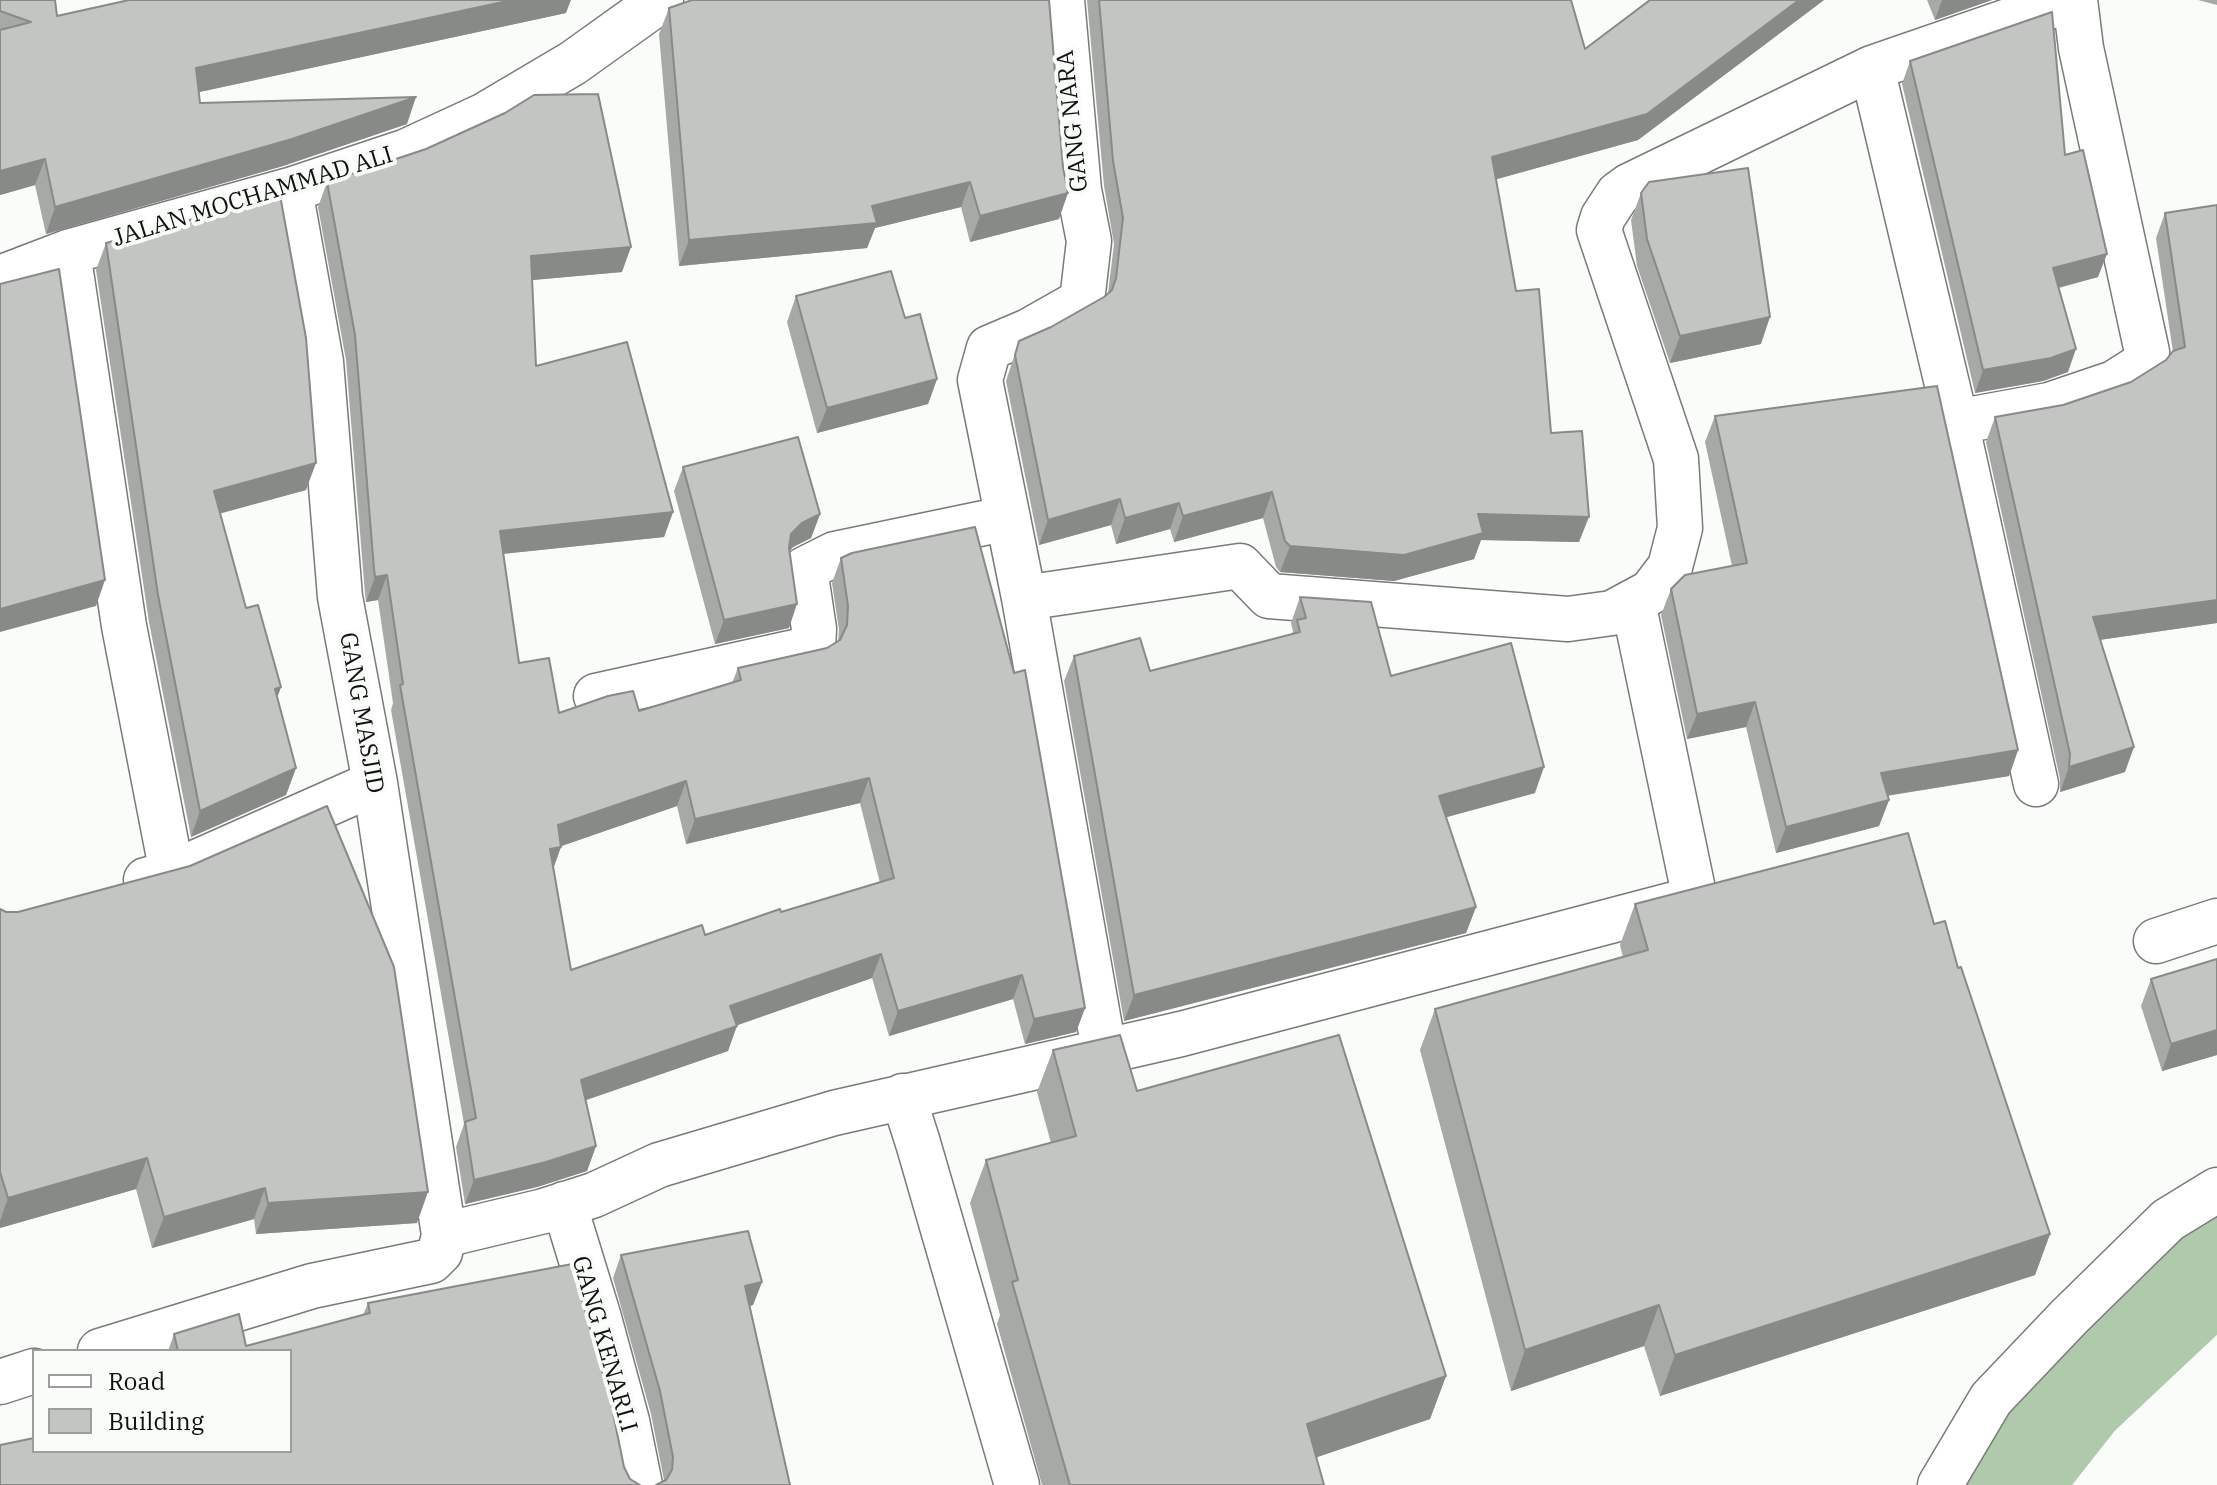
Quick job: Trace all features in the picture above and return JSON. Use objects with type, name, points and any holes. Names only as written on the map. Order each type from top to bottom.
[{"type":"street","name":"GANG NARA","points":[[1008,518],[980,380],[989,348],[1029,331],[1082,301],[1089,241],[1079,190],[1062,0]]},
{"type":"street","points":[[1024,598],[1240,566],[1269,596],[1568,619],[1612,613],[1651,592],[1670,567],[1680,528],[1676,459],[1599,230],[1603,217],[1618,194],[1872,68],[2069,0]]},
{"type":"street","points":[[1956,422],[2049,405],[2114,383],[2144,364],[2147,352],[2081,48],[2075,0]]},
{"type":"street","name":"JALAN MOCHAMMAD ALI","points":[[0,278],[68,252],[290,190],[407,151],[485,115],[573,63],[651,4]]},
{"type":"street","points":[[1872,68],[1956,422],[2036,784]]},
{"type":"street","name":"GANG MASJID","points":[[290,190],[321,362],[340,597],[375,783],[444,1235]]},
{"type":"street","points":[[68,252],[124,626],[172,873]]},
{"type":"street","points":[[596,696],[813,648],[814,629],[805,569],[835,554],[1008,518],[1104,1050]]},
{"type":"street","points":[[1633,602],[1695,899]]},
{"type":"street","points":[[115,888],[172,873],[375,783]]},
{"type":"street","points":[[107,1349],[312,1286],[431,1261],[440,1252],[444,1235],[594,1195],[659,1165],[834,1113],[1196,1030],[1740,888]]},
{"type":"street","points":[[2156,941],[2217,921]]},
{"type":"street","points":[[903,1096],[1017,1485]]},
{"type":"street","points":[[1940,1485],[1991,1399],[2168,1220],[2217,1190]]},
{"type":"street","name":"GANG KENARI.I","points":[[564,1204],[627,1421],[640,1485]]},
{"type":"street","points":[[0,1382],[32,1372]]},
{"type":"building","points":[[0,0],[55,0],[57,16],[129,0],[512,0],[196,68],[200,103],[416,97],[292,139],[55,207],[45,159],[0,171],[0,30],[31,22],[0,11]]},
{"type":"building","points":[[692,0],[1049,0],[1063,167],[1068,193],[980,216],[970,182],[872,206],[877,223],[689,240],[669,8]]},
{"type":"building","points":[[1099,0],[1571,0],[1585,49],[1650,0],[1799,0],[1647,114],[1492,157],[1516,291],[1539,289],[1551,433],[1582,431],[1589,517],[1478,514],[1483,533],[1404,555],[1290,546],[1285,541],[1272,492],[1183,516],[1179,503],[1125,518],[1120,499],[1048,520],[1015,355],[1019,341],[1104,297],[1112,290],[1116,278],[1123,218],[1113,161]]},
{"type":"building","points":[[2052,12],[2065,155],[2083,150],[2107,254],[2053,268],[2076,349],[2051,358],[1983,370],[1910,61]]},
{"type":"building","points":[[598,94],[631,247],[531,256],[536,366],[627,342],[673,512],[500,531],[519,663],[549,658],[559,713],[633,691],[639,711],[741,680],[738,668],[827,648],[840,640],[847,625],[848,606],[841,558],[975,527],[1014,673],[1025,670],[1085,1008],[1034,1019],[1022,975],[898,1011],[881,954],[730,1006],[737,1026],[581,1080],[596,1146],[474,1180],[465,1122],[476,1118],[400,685],[403,684],[387,575],[375,577],[355,335],[327,182],[426,149],[505,113],[534,95]],"holes":[[[869,778],[894,878],[781,912],[780,909],[705,935],[702,925],[571,970],[550,849],[561,847],[558,825],[686,781],[695,819]]]},
{"type":"building","points":[[1748,168],[1770,317],[1680,336],[1647,239],[1641,193],[1649,182]]},
{"type":"building","points":[[280,195],[306,338],[316,463],[214,491],[246,608],[258,605],[281,687],[275,689],[296,768],[200,811],[158,595],[106,243]]},
{"type":"building","points":[[2217,205],[2217,600],[2093,617],[2134,747],[2069,767],[2070,754],[1995,417],[2063,405],[2131,382],[2166,360],[2173,351],[2185,347],[2165,213]]},
{"type":"building","points":[[59,269],[105,580],[0,609],[0,284]]},
{"type":"building","points":[[891,271],[905,318],[920,314],[937,379],[827,408],[796,296]]},
{"type":"building","points":[[1937,386],[2018,750],[1881,773],[1889,800],[1786,827],[1755,702],[1697,714],[1671,589],[1685,575],[1747,563],[1715,416]]},
{"type":"building","points":[[798,437],[820,514],[802,523],[791,534],[789,548],[797,604],[724,620],[683,467]]},
{"type":"building","points":[[1300,597],[1371,602],[1391,676],[1511,643],[1544,767],[1439,796],[1476,907],[1134,995],[1074,656],[1140,638],[1150,671],[1300,632],[1297,620],[1306,618]]},
{"type":"building","points":[[327,806],[394,967],[428,1192],[268,1203],[265,1188],[164,1217],[147,1158],[8,1198],[0,1172],[0,909],[18,912],[190,866]]},
{"type":"building","points":[[1908,833],[1934,924],[1945,921],[1958,968],[1961,967],[2050,1234],[1675,1355],[1659,1305],[1525,1350],[1435,1009],[1648,950],[1635,904]]},
{"type":"building","points":[[2217,959],[2217,1030],[2171,1044],[2151,979]]},
{"type":"building","points":[[1120,1035],[1137,1091],[1339,1035],[1446,1376],[1307,1424],[1324,1485],[1070,1485],[1012,1282],[1018,1280],[986,1160],[1076,1136],[1053,1050]]},
{"type":"building","points":[[748,1231],[762,1282],[745,1286],[790,1485],[656,1485],[666,1480],[672,1470],[673,1457],[660,1391],[621,1255]]},
{"type":"building","points":[[572,1264],[611,1403],[624,1467],[630,1479],[640,1485],[0,1485],[0,1445],[32,1438],[32,1453],[292,1453],[292,1349],[178,1349],[174,1334],[239,1314],[246,1346],[370,1313],[368,1303]]},
{"type":"waterway","points":[[1997,1485],[2071,1391],[2189,1280],[2217,1261]]}]
